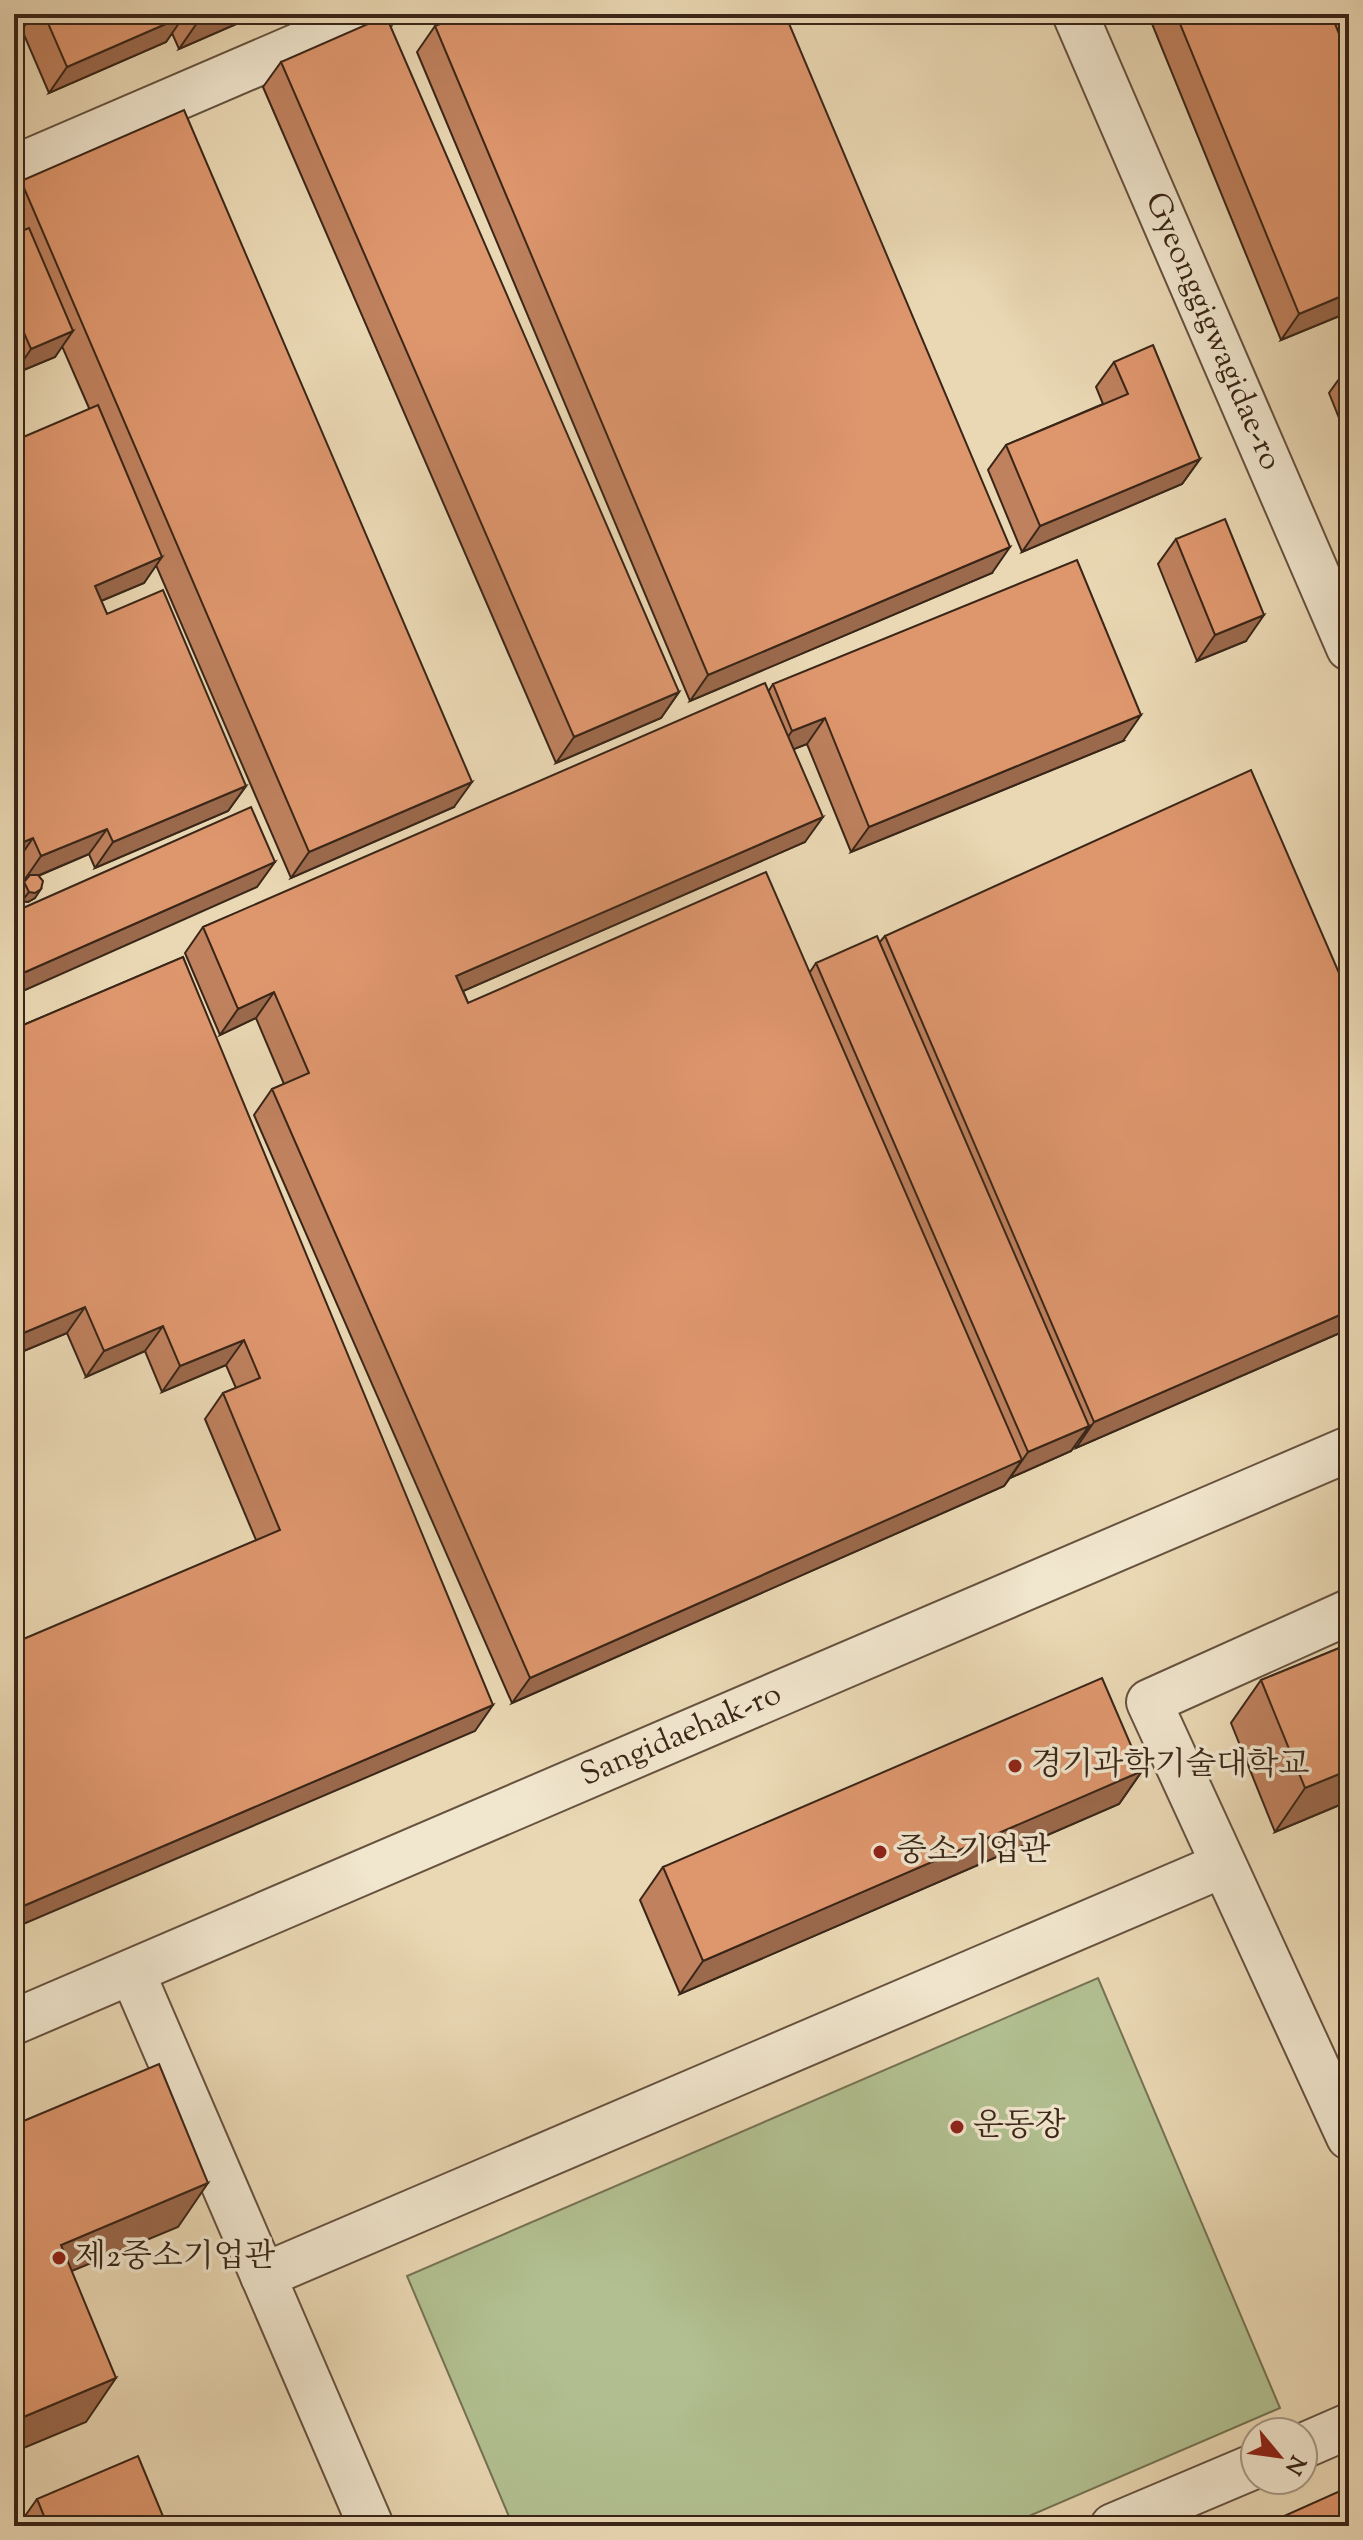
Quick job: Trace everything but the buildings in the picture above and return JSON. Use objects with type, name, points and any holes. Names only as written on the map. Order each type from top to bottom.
[{"type":"street","points":[[14,168],[372,14]]},
{"type":"street","name":"Gyeonggigwagidae-ro","points":[[1075,14],[1349,648]]},
{"type":"street","name":"Sangidaehak-ro","points":[[14,2022],[1349,1449]]},
{"type":"street","points":[[1349,1612],[1149,1702],[1223,1865],[1333,2061],[1349,2137]]},
{"type":"street","points":[[263,2276],[1223,1865]]},
{"type":"street","points":[[132,1972],[371,2526]]},
{"type":"street","points":[[1319,2439],[1349,2426]]},
{"type":"street","points":[[1113,2526],[1239,2473]]},
{"type":"green space","name":"운동장","points":[[1098,1978],[1280,2408],[1261,2416],[1239,2416],[1239,2426],[1006,2526],[513,2526],[407,2276]]},
{"type":"place","name":"경기과학기술대학교","points":[[1015,1766]]},
{"type":"place","name":"중소기업관","points":[[880,1852]]},
{"type":"place","name":"운동장","points":[[957,2127]]},
{"type":"place","name":"제2중소기업관","points":[[59,2258]]}]
